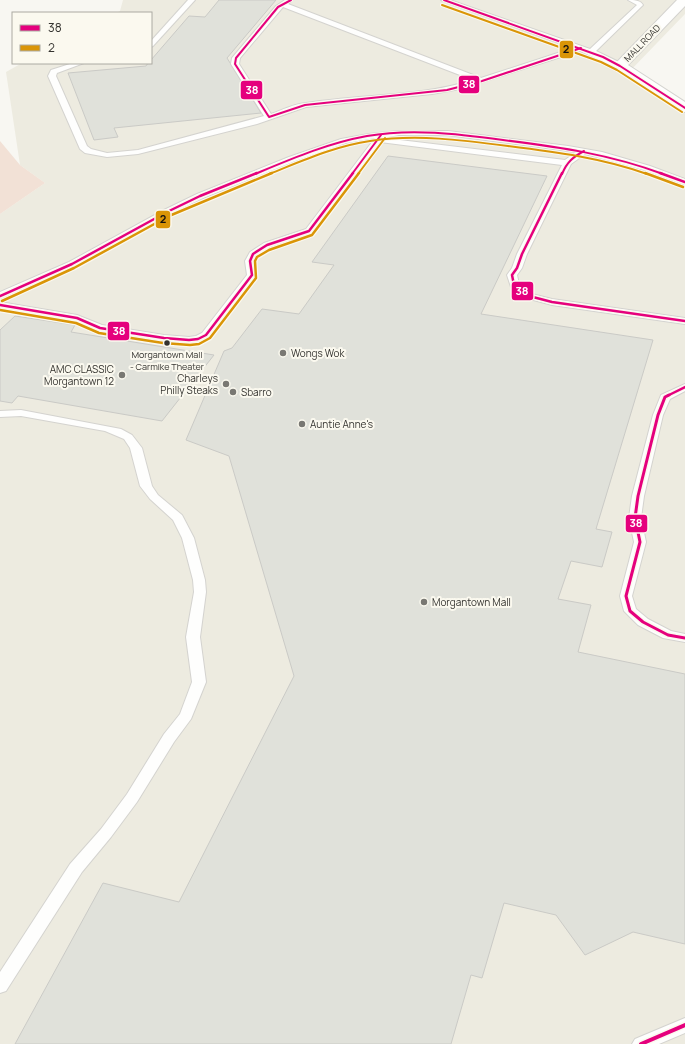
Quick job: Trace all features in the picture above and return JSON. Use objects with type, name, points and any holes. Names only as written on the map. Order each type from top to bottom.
[{"type":"street","name":"MALL ROAD","points":[[684,0],[620,66],[685,108]]},
{"type":"lane","points":[[152,44],[192,0]]},
{"type":"lane","points":[[269,117],[235,64],[236,58],[282,4],[290,0]]},
{"type":"lane","points":[[444,0],[581,48],[620,66]]},
{"type":"lane","points":[[590,52],[640,5],[639,3],[631,0]]},
{"type":"lane","points":[[282,4],[482,81]]},
{"type":"lane","points":[[76,64],[59,68],[52,76],[83,147],[88,152],[107,155],[138,152],[269,117],[305,105],[447,90],[482,81],[581,48]]},
{"type":"lane","points":[[0,296],[72,264],[167,212],[205,194],[292,159],[344,141],[412,133],[448,133],[532,143],[584,151],[647,168],[685,182]]},
{"type":"lane","points":[[380,137],[567,163]]},
{"type":"lane","points":[[0,305],[77,318],[100,328],[181,340],[202,338],[206,335],[252,275],[250,262],[254,252],[268,245],[296,237],[309,230],[380,137]]},
{"type":"lane","points":[[584,151],[572,158],[567,163],[517,268],[512,275],[514,285],[529,296],[552,302],[685,322]]},
{"type":"lane","points":[[685,387],[665,397],[658,415],[638,496],[635,518],[640,542],[626,596],[630,611],[643,622],[668,635],[685,638]]},
{"type":"lane","points":[[0,414],[21,413],[106,428],[118,431],[128,438],[136,448],[146,486],[154,497],[178,518],[188,538],[199,580],[200,592],[193,637],[199,682],[186,716],[169,738],[132,798],[106,833],[76,868],[0,986]]},
{"type":"lane","points":[[641,1044],[685,1025]]},
{"type":"shaded area","points":[[123,0],[685,0],[685,14],[628,73],[685,103],[685,1044],[0,1044],[0,214],[45,183],[20,165],[6,72],[20,64],[152,64],[152,12],[118,12],[120,11]]},
{"type":"shaded area","points":[[0,141],[20,165],[45,183],[0,214]]},
{"type":"building","points":[[219,0],[276,0],[227,58],[261,113],[114,128],[118,137],[94,140],[68,73],[146,66],[147,64],[152,64],[152,59],[189,16],[205,17]]},
{"type":"building","name":"Morgantown Mall","points":[[388,156],[547,176],[481,314],[653,340],[596,529],[612,532],[602,567],[571,561],[558,599],[591,605],[578,652],[685,674],[685,944],[633,932],[585,955],[556,915],[504,903],[482,978],[471,975],[451,1044],[15,1044],[103,883],[179,902],[294,676],[229,456],[186,440],[224,351],[232,348],[262,309],[299,314],[334,265],[312,262]]},
{"type":"building","points":[[15,316],[75,325],[71,332],[214,355],[162,421],[18,396],[12,403],[0,401],[0,330]]},
{"type":"transit line","name":"38","points":[[291,0],[278,7],[236,58],[235,64],[269,117],[305,105],[447,90],[482,81],[581,48]]},
{"type":"transit line","name":"38","points":[[444,0],[603,57],[620,66],[685,108]]},
{"type":"transit line","name":"2","points":[[442,5],[601,62],[617,70],[682,112]]},
{"type":"transit line","name":"38","points":[[0,296],[72,264],[167,212],[200,196],[292,159],[344,141],[369,136],[399,133],[448,133],[568,148],[599,154],[647,168],[685,182]]},
{"type":"transit line","name":"38","points":[[0,305],[77,318],[100,328],[164,338],[189,340],[198,339],[206,335],[252,275],[250,261],[253,254],[267,245],[309,231],[381,135]]},
{"type":"transit line","name":"2","points":[[0,310],[76,323],[99,333],[163,343],[190,345],[199,344],[210,338],[256,278],[255,261],[257,257],[269,250],[312,235],[385,138]]},
{"type":"transit line","name":"2","points":[[2,301],[74,268],[169,216],[202,201],[294,164],[345,146],[370,141],[399,138],[448,138],[567,153],[598,159],[645,173],[683,187]]},
{"type":"transit line","name":"38","points":[[584,151],[572,158],[567,163],[522,254],[517,268],[512,275],[514,285],[529,296],[552,302],[685,321]]},
{"type":"transit line","name":"38","points":[[685,387],[665,397],[658,415],[638,496],[635,518],[640,542],[626,596],[630,611],[643,622],[668,635],[685,638]]},
{"type":"transit line","name":"38","points":[[641,1044],[685,1025]]},
{"type":"place","name":"Morgantown Mall - Carmike Theater","points":[[167,343]]},
{"type":"place","name":"Wongs Wok","points":[[283,353]]},
{"type":"place","name":"AMC CLASSIC Morgantown 12","points":[[122,375]]},
{"type":"place","name":"Charleys Philly Steaks","points":[[226,384]]},
{"type":"place","name":"Sbarro","points":[[233,392]]},
{"type":"place","name":"Auntie Anne's","points":[[302,424]]},
{"type":"place","name":"Morgantown Mall","points":[[424,602]]}]
